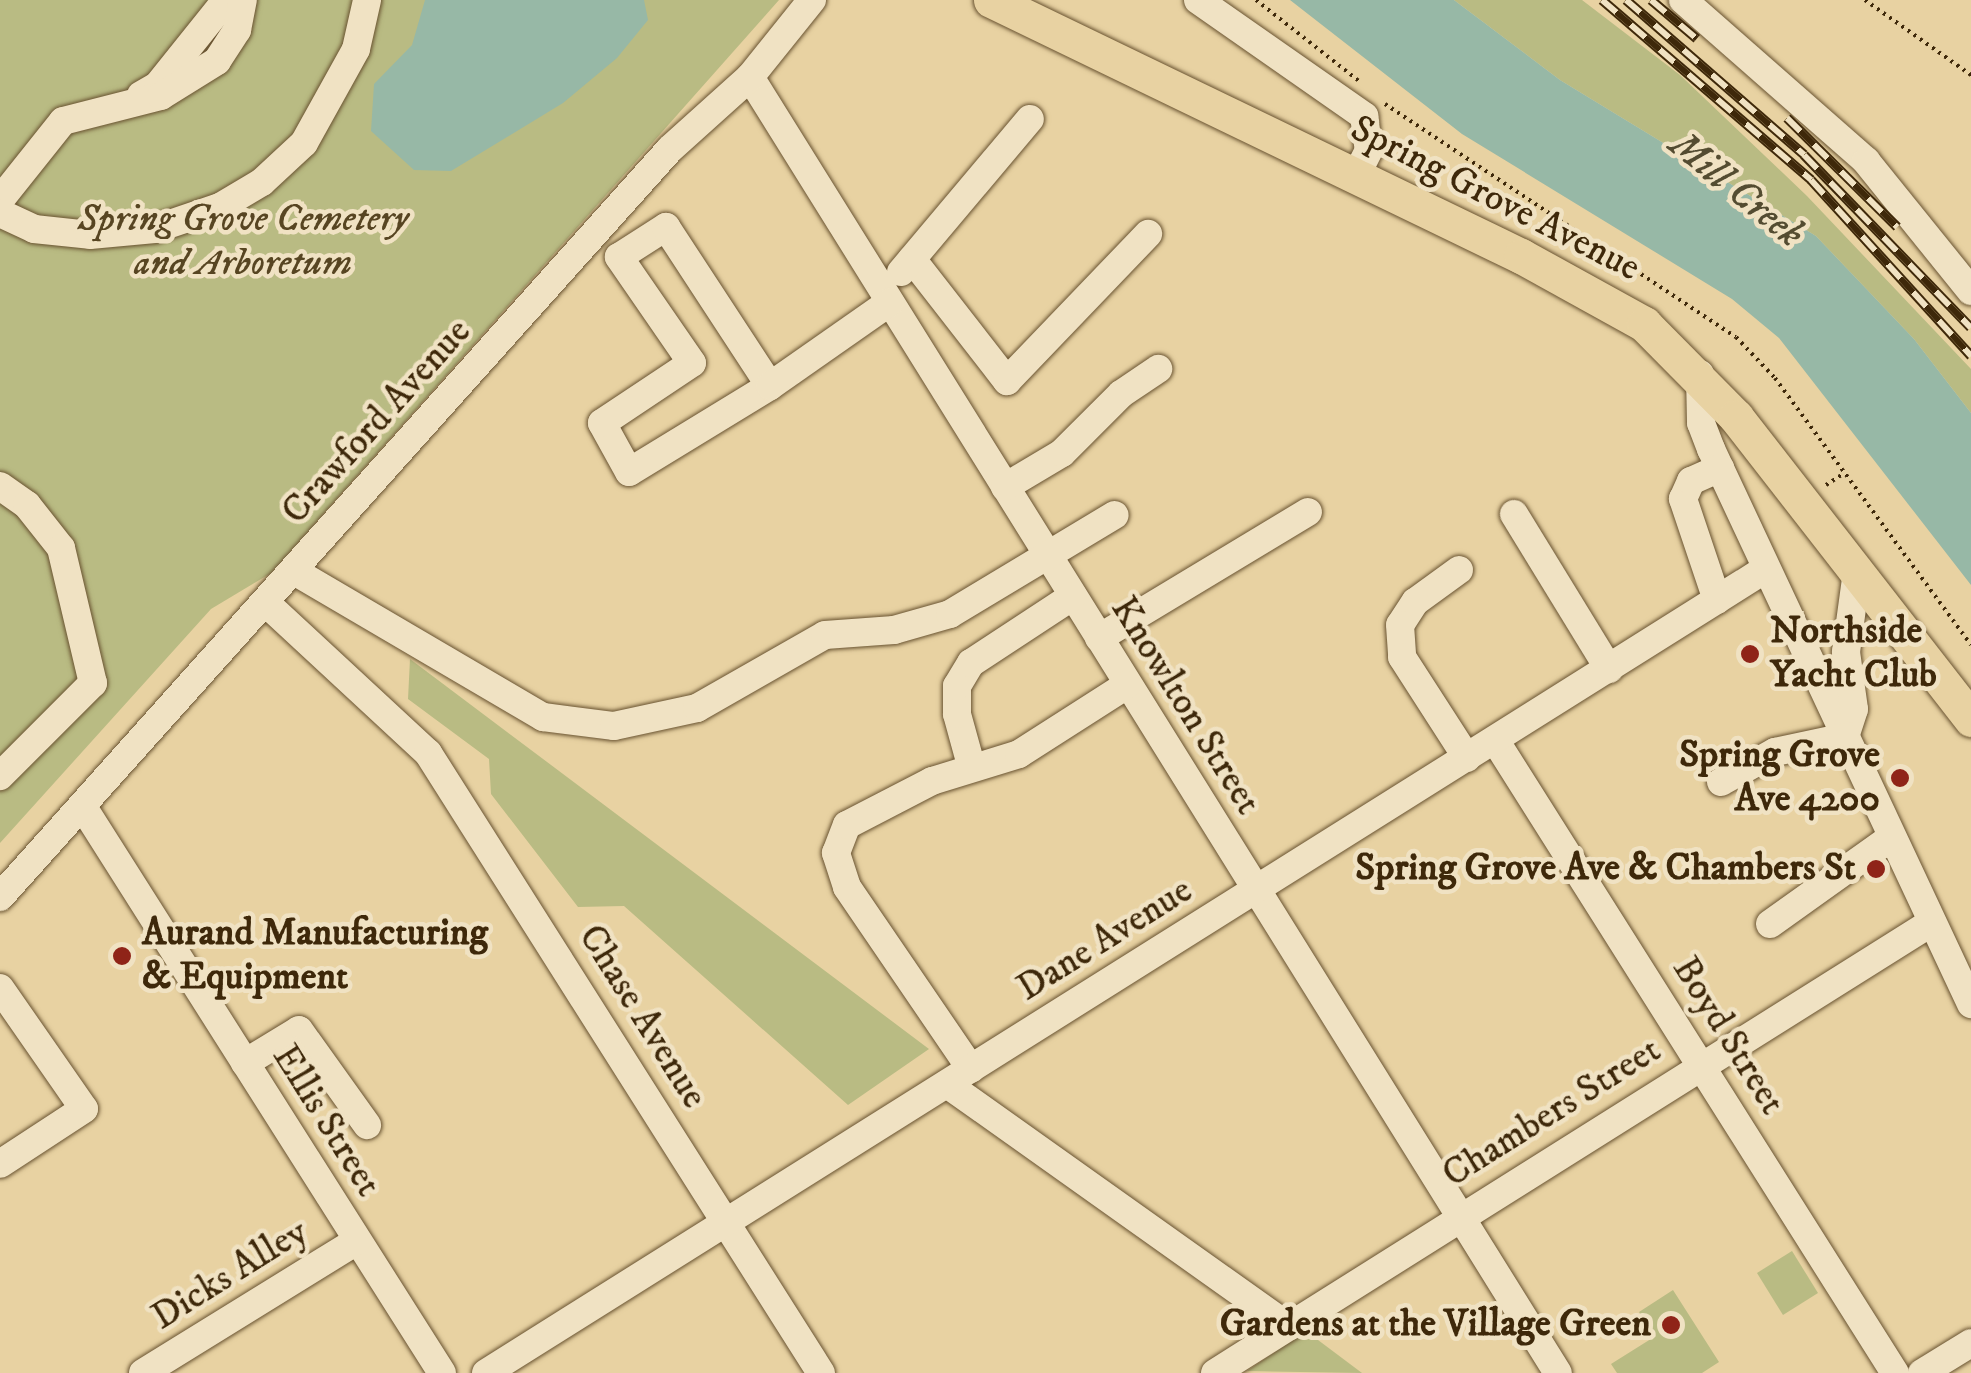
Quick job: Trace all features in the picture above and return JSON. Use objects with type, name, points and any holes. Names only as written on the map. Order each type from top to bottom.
[{"type":"main road","name":"Spring Grove Avenue","points":[[991,0],[1031,8],[1356,176],[1597,294],[1644,324],[1700,374],[1971,719]]},
{"type":"street","points":[[123,106],[158,85],[226,0]]},
{"type":"street","points":[[0,200],[63,121],[188,84],[217,61],[237,30],[243,0]]},
{"type":"street","points":[[0,213],[34,229],[90,236],[155,229],[220,208],[262,182],[304,143],[356,49],[367,0]]},
{"type":"street","name":"Crawford Avenue","points":[[0,896],[670,148],[750,77],[812,0]]},
{"type":"street","points":[[1198,0],[1364,116],[1369,150],[1356,176]]},
{"type":"street","points":[[1683,0],[1866,161],[1971,291]]},
{"type":"street","name":"Knowlton Street","points":[[750,77],[1558,1373]]},
{"type":"street","points":[[770,386],[666,228],[620,257],[692,363],[602,423],[629,472],[770,386],[887,297],[912,259],[1030,119]]},
{"type":"street","points":[[912,259],[1007,380],[1148,234]]},
{"type":"street","points":[[1006,488],[1062,453],[1120,394],[1158,369]]},
{"type":"street","points":[[1700,374],[1700,423],[1764,570],[1971,1004]]},
{"type":"street","points":[[1717,600],[1683,499],[1691,481],[1720,468]]},
{"type":"street","points":[[0,486],[28,504],[61,548],[92,683],[0,776]]},
{"type":"street","points":[[1098,638],[1308,512]]},
{"type":"street","points":[[1514,514],[1609,670]]},
{"type":"street","points":[[294,571],[543,716],[614,726],[697,708],[825,635],[894,630],[950,614],[1116,515]]},
{"type":"street","points":[[1459,570],[1415,602],[1400,626],[1402,656],[1467,758]]},
{"type":"street","name":"Dane Avenue","points":[[486,1373],[1764,570]]},
{"type":"street","points":[[1845,737],[1854,709],[1846,652],[1857,572]]},
{"type":"street","points":[[971,765],[957,714],[957,686],[971,663],[1073,596]]},
{"type":"street","name":"Chase Avenue","points":[[266,602],[428,753],[821,1373]]},
{"type":"street","points":[[1127,685],[1019,754],[971,765],[847,825],[836,853],[846,888],[959,1077],[1131,1213],[1288,1326]]},
{"type":"street","points":[[1721,782],[1775,752],[1845,737]]},
{"type":"street","name":"Boyd Street","points":[[1494,740],[1895,1373]]},
{"type":"street","name":"Ellis Street","points":[[83,807],[442,1373]]},
{"type":"street","points":[[1770,924],[1892,837]]},
{"type":"street","name":"Chambers Street","points":[[1215,1373],[1458,1215],[1932,922]]},
{"type":"street","points":[[0,988],[84,1109],[0,1164]]},
{"type":"street","points":[[244,1063],[299,1030],[367,1125]]},
{"type":"street","name":"Dicks Alley","points":[[143,1373],[357,1241]]},
{"type":"street","points":[[1922,1373],[1971,1343]]},
{"type":"path","points":[[1864,0],[1971,76]]},
{"type":"green space","name":"Spring Grove Cemetery and Arboretum","points":[[0,0],[779,0],[271,573],[211,609],[0,843]]},
{"type":"green space","points":[[1454,0],[1582,0],[1680,75],[1807,196],[1971,369],[1971,413],[1914,339],[1816,236],[1560,80]]},
{"type":"green space","points":[[410,659],[929,1049],[848,1105],[624,906],[578,907],[491,794],[489,759],[408,699]]},
{"type":"green space","points":[[1792,1251],[1818,1293],[1783,1315],[1757,1273]]},
{"type":"green space","name":"Gardens at the Village Green","points":[[1673,1290],[1719,1362],[1702,1373],[1617,1373],[1611,1364],[1654,1337],[1639,1312]]},
{"type":"green space","points":[[1306,1331],[1362,1373],[1247,1371]]},
{"type":"water","points":[[425,0],[644,0],[648,20],[617,58],[563,103],[451,171],[414,170],[371,131],[374,84],[412,45]]},
{"type":"water","name":"Mill Creek","points":[[1290,0],[1454,0],[1560,80],[1816,236],[1914,339],[1971,413],[1971,585],[1779,338],[1732,299],[1462,134]]},
{"type":"railway","points":[[1602,0],[1811,180],[1971,356]]},
{"type":"railway","points":[[1626,0],[1804,155],[1971,328]]},
{"type":"railway","points":[[1651,0],[1697,39]]},
{"type":"railway","points":[[1787,118],[1897,227]]},
{"type":"place","name":"Northside Yacht Club","points":[[1750,654]]},
{"type":"place","name":"Spring Grove Ave 4200","points":[[1900,778]]},
{"type":"place","name":"Spring Grove Ave & Chambers St","points":[[1876,869]]},
{"type":"place","name":"Aurand Manufacturing & Equipment","points":[[122,956]]},
{"type":"place","name":"Gardens at the Village Green","points":[[1671,1325]]}]
